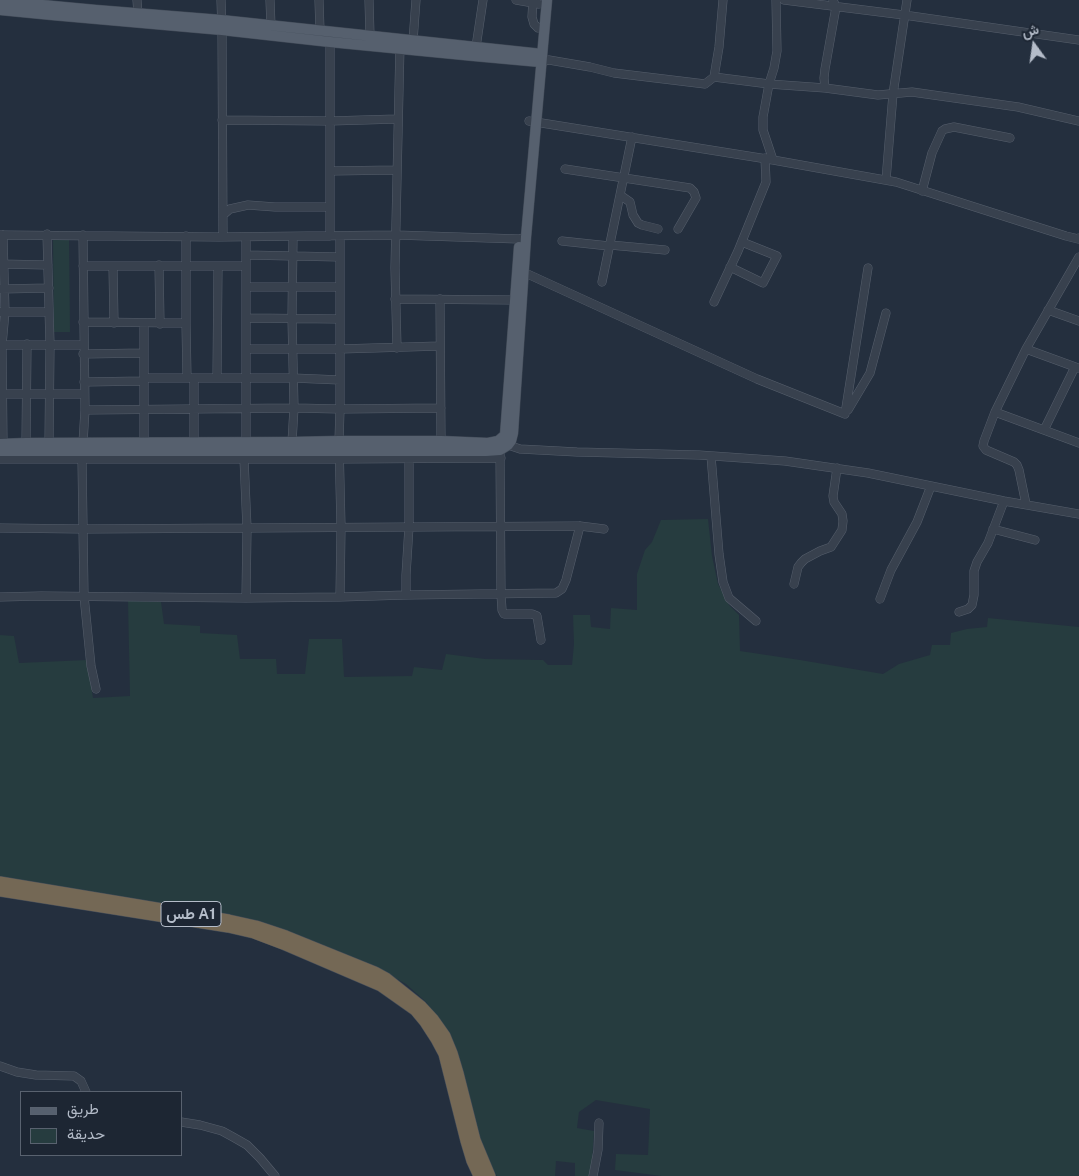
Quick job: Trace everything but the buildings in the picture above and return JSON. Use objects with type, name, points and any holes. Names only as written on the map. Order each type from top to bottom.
[{"type":"highway","name":"طس A1","points":[[0,882],[256,926],[286,936],[386,978],[421,1006],[445,1036],[458,1073],[475,1140],[490,1176]]},
{"type":"highway","name":"طس A1","points":[[0,891],[228,927],[254,933],[381,986],[415,1010],[425,1022],[444,1054],[466,1141],[479,1176]]},
{"type":"main road","points":[[0,1],[222,25],[271,26],[370,36],[400,44],[413,41],[540,58]]},
{"type":"main road","points":[[538,1],[540,58]]},
{"type":"main road","points":[[1,446],[83,451],[340,450],[409,454],[486,451],[511,441],[513,434],[522,238],[532,122],[540,58],[538,1]]},
{"type":"main road","points":[[0,10],[96,5],[138,14],[330,42],[400,44],[540,58]]},
{"type":"main road","points":[[502,446],[505,435],[515,300],[520,271]]},
{"type":"main road","points":[[1,446],[49,443],[83,451],[144,442],[292,442],[340,450],[441,441],[488,443],[502,446]]},
{"type":"street","points":[[137,0],[138,14]]},
{"type":"street","points":[[221,0],[223,237]]},
{"type":"street","points":[[270,0],[271,26]]},
{"type":"street","points":[[318,0],[320,31]]},
{"type":"street","points":[[369,0],[370,36]]},
{"type":"street","points":[[413,41],[416,0]]},
{"type":"street","points":[[476,48],[483,0]]},
{"type":"street","points":[[516,0],[538,1]]},
{"type":"street","points":[[540,58],[614,73],[705,84],[714,77],[723,0]]},
{"type":"street","points":[[714,302],[742,242],[766,182],[769,159],[763,124],[769,84],[777,51],[776,0]]},
{"type":"street","points":[[785,0],[834,3],[1079,40]]},
{"type":"street","points":[[886,180],[894,94],[907,0]]},
{"type":"street","points":[[826,88],[824,78],[834,3]]},
{"type":"street","points":[[330,42],[330,236]]},
{"type":"street","points":[[397,348],[395,299],[396,170],[400,44]]},
{"type":"street","points":[[714,77],[769,84],[826,88],[878,96],[912,92],[1018,107],[1079,121]]},
{"type":"street","points":[[222,120],[330,121],[398,119]]},
{"type":"street","points":[[532,122],[769,159],[896,182],[1079,239]]},
{"type":"street","points":[[922,191],[932,153],[942,131],[945,129],[954,127],[1010,138]]},
{"type":"street","points":[[602,282],[632,137]]},
{"type":"street","points":[[565,168],[690,188],[696,198],[678,229]]},
{"type":"street","points":[[330,171],[396,170]]},
{"type":"street","points":[[620,195],[630,202],[633,215],[638,223],[658,229]]},
{"type":"street","points":[[223,215],[230,208],[248,205],[330,207]]},
{"type":"street","points":[[47,234],[50,345],[49,443]]},
{"type":"street","points":[[1,446],[1,235],[293,237],[396,235],[522,238]]},
{"type":"street","points":[[83,235],[85,410],[83,451],[84,596],[91,666],[96,689]]},
{"type":"street","points":[[186,236],[186,324],[194,409],[194,442]]},
{"type":"street","points":[[246,236],[246,442]]},
{"type":"street","points":[[340,236],[340,598]]},
{"type":"street","points":[[292,442],[294,408],[292,349],[293,237]]},
{"type":"street","points":[[562,240],[665,250]]},
{"type":"street","points":[[730,267],[763,283],[776,256],[742,242]]},
{"type":"street","points":[[246,255],[340,257]]},
{"type":"street","points":[[1026,504],[1017,465],[986,450],[983,446],[984,441],[995,412],[1026,349],[1079,257]]},
{"type":"street","points":[[2,265],[48,265]]},
{"type":"street","points":[[83,266],[246,266]]},
{"type":"street","points":[[113,266],[114,323]]},
{"type":"street","points":[[159,266],[160,324]]},
{"type":"street","points":[[218,266],[218,378]]},
{"type":"street","points":[[845,414],[868,268]]},
{"type":"street","points":[[520,271],[757,379],[845,414]]},
{"type":"street","points":[[246,287],[340,287]]},
{"type":"street","points":[[2,289],[49,288]]},
{"type":"street","points":[[395,299],[515,300]]},
{"type":"street","points":[[440,299],[441,441]]},
{"type":"street","points":[[1048,310],[1079,321]]},
{"type":"street","points":[[2,312],[49,312]]},
{"type":"street","points":[[845,414],[870,372],[886,313]]},
{"type":"street","points":[[247,318],[340,319]]},
{"type":"street","points":[[83,322],[186,324]]},
{"type":"street","points":[[144,324],[144,442]]},
{"type":"street","points":[[26,443],[27,344]]},
{"type":"street","points":[[1,345],[50,345],[144,353]]},
{"type":"street","points":[[247,349],[440,346]]},
{"type":"street","points":[[1026,349],[1077,368],[1044,430]]},
{"type":"street","points":[[84,382],[191,378],[340,380]]},
{"type":"street","points":[[2,394],[84,394]]},
{"type":"street","points":[[85,410],[441,408]]},
{"type":"street","points":[[995,412],[1079,443]]},
{"type":"street","points":[[541,640],[537,616],[532,614],[504,614],[502,610],[502,446],[520,449],[577,452],[785,460],[868,473],[1004,501],[1079,514]]},
{"type":"street","points":[[0,459],[83,451],[244,459],[340,450]]},
{"type":"street","points":[[406,595],[409,527],[409,454]]},
{"type":"street","points":[[712,456],[722,582],[729,598],[756,621]]},
{"type":"street","points":[[244,459],[247,528],[246,598]]},
{"type":"street","points":[[794,584],[798,567],[801,563],[820,551],[831,547],[842,530],[842,514],[836,506],[833,496],[837,468]]},
{"type":"street","points":[[880,599],[891,570],[917,522],[932,486]]},
{"type":"street","points":[[959,612],[968,609],[972,604],[974,571],[988,543],[1004,501]]},
{"type":"street","points":[[0,597],[340,598],[556,593],[562,589],[566,580],[580,526]]},
{"type":"street","points":[[0,528],[580,526],[604,529]]},
{"type":"street","points":[[993,529],[1035,540]]},
{"type":"street","points":[[0,1066],[16,1072],[36,1075],[74,1076],[81,1081],[86,1091]]},
{"type":"street","points":[[182,1122],[200,1124],[234,1137],[260,1158],[275,1176]]},
{"type":"street","points":[[594,1176],[598,1150],[599,1123]]},
{"type":"green space","points":[[69,239],[70,332],[54,332],[53,240]]},
{"type":"green space","points":[[708,519],[712,556],[718,584],[729,605],[739,615],[740,651],[883,674],[899,664],[930,655],[932,645],[950,645],[951,633],[987,627],[988,618],[1079,627],[1079,1176],[662,1176],[615,1170],[616,1154],[648,1155],[650,1109],[596,1100],[579,1112],[577,1128],[594,1131],[591,1176],[575,1176],[575,1163],[556,1161],[555,1176],[497,1176],[484,1155],[444,1026],[426,1002],[406,984],[384,972],[282,933],[0,880],[0,635],[14,636],[19,663],[87,660],[93,698],[130,696],[128,601],[161,602],[164,624],[200,626],[200,633],[237,635],[240,659],[276,659],[277,674],[305,674],[309,639],[342,639],[344,677],[412,676],[414,667],[442,670],[446,654],[485,659],[543,660],[548,665],[572,665],[574,644],[573,615],[590,615],[591,627],[610,629],[611,608],[637,610],[637,574],[645,550],[652,542],[661,520]]}]
